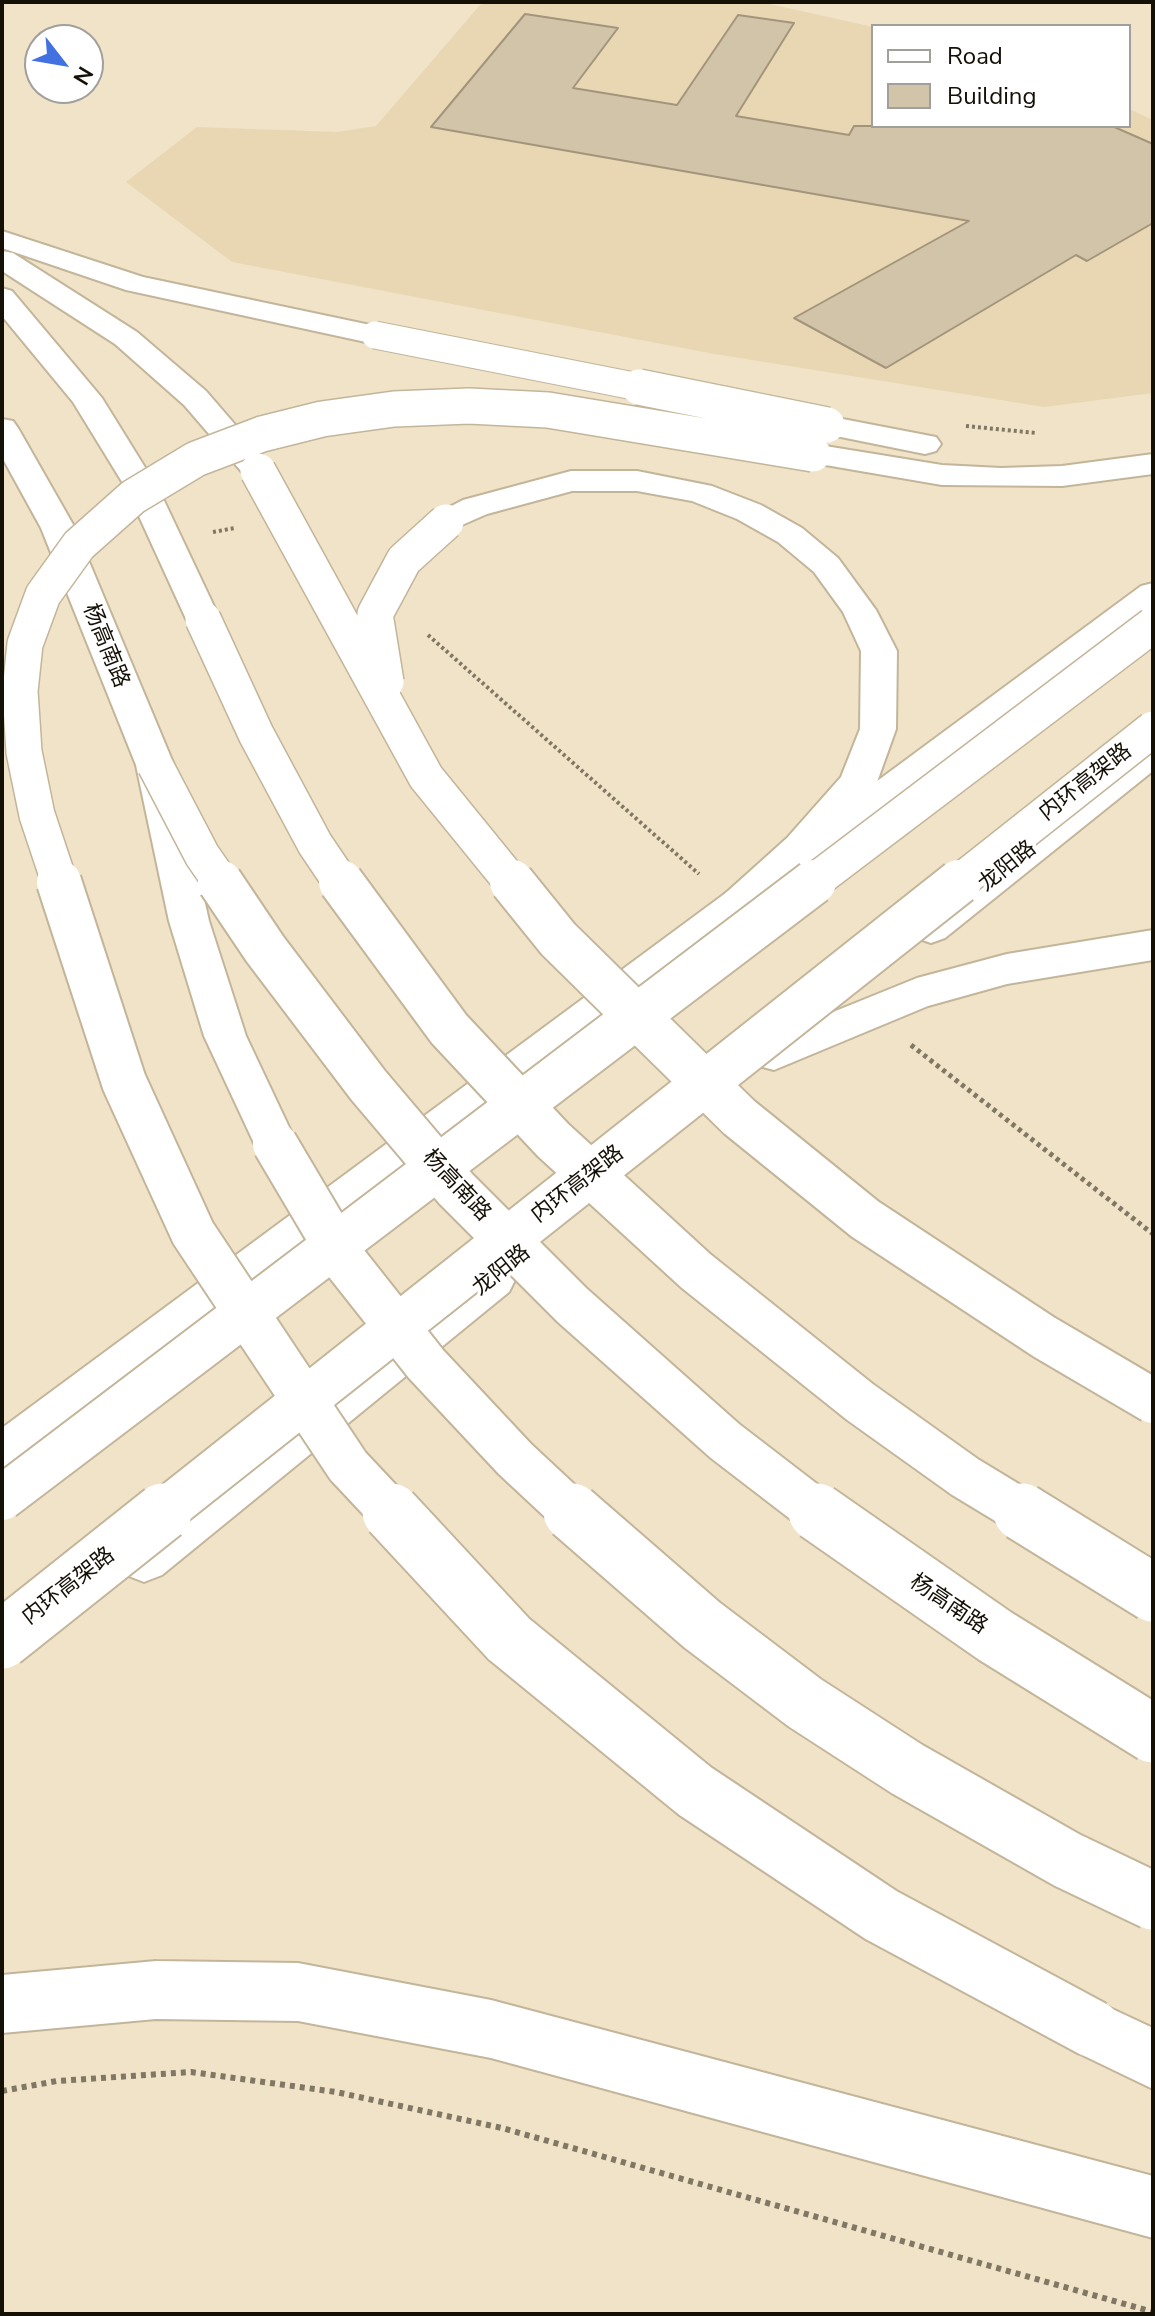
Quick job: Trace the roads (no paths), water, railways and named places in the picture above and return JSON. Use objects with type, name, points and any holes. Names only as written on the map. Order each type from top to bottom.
[{"type":"main road","points":[[2,239],[136,284],[375,335],[820,439],[942,475],[1001,478],[1142,466]]},
{"type":"main road","points":[[2,258],[126,338],[195,398],[258,471],[426,777],[558,939],[739,1117],[865,1219],[1044,1337],[1153,1401]]},
{"type":"main road","points":[[2,297],[86,398],[143,490],[256,734],[315,844],[366,920],[449,1029],[553,1140],[696,1271],[860,1402],[965,1477],[1153,1593]]},
{"type":"main road","points":[[820,439],[563,412],[469,406],[394,409],[322,419],[262,434],[196,459],[122,506],[79,545],[43,595],[25,644],[20,691],[24,752],[37,815],[124,1082],[193,1233],[348,1466],[509,1639],[695,1791],[881,1915],[1153,2059]]},
{"type":"main road","name":"杨高南路","points":[[2,428],[58,528],[155,765],[210,867],[265,949],[368,1085],[456,1189],[572,1305],[725,1441],[857,1543],[995,1636],[1153,1734]]},
{"type":"main road","points":[[426,777],[382,673],[375,614],[404,560],[446,522],[475,507],[571,481],[637,481],[700,493],[749,512],[790,535],[826,565],[859,610],[879,651],[881,687],[878,729],[858,782],[801,848],[722,919]]},
{"type":"main road","points":[[2,1456],[1153,594]]},
{"type":"main road","points":[[2,1498],[1153,625]]},
{"type":"main road","name":"内环高架路","points":[[2,1640],[1153,729]]},
{"type":"main road","name":"龙阳路","points":[[2,1672],[1153,752]]},
{"type":"main road","points":[[155,765],[189,921],[225,1036],[275,1144],[343,1259],[426,1364],[515,1459],[605,1543],[702,1625],[805,1703],[907,1769],[1067,1860],[1153,1901]]},
{"type":"main road","points":[[774,1054],[917,994],[1007,969],[1153,945]]},
{"type":"main road","points":[[1044,1337],[1153,1387]]},
{"type":"main road","points":[[2,2004],[156,1990],[298,1992],[491,2029],[1153,2207]]}]
